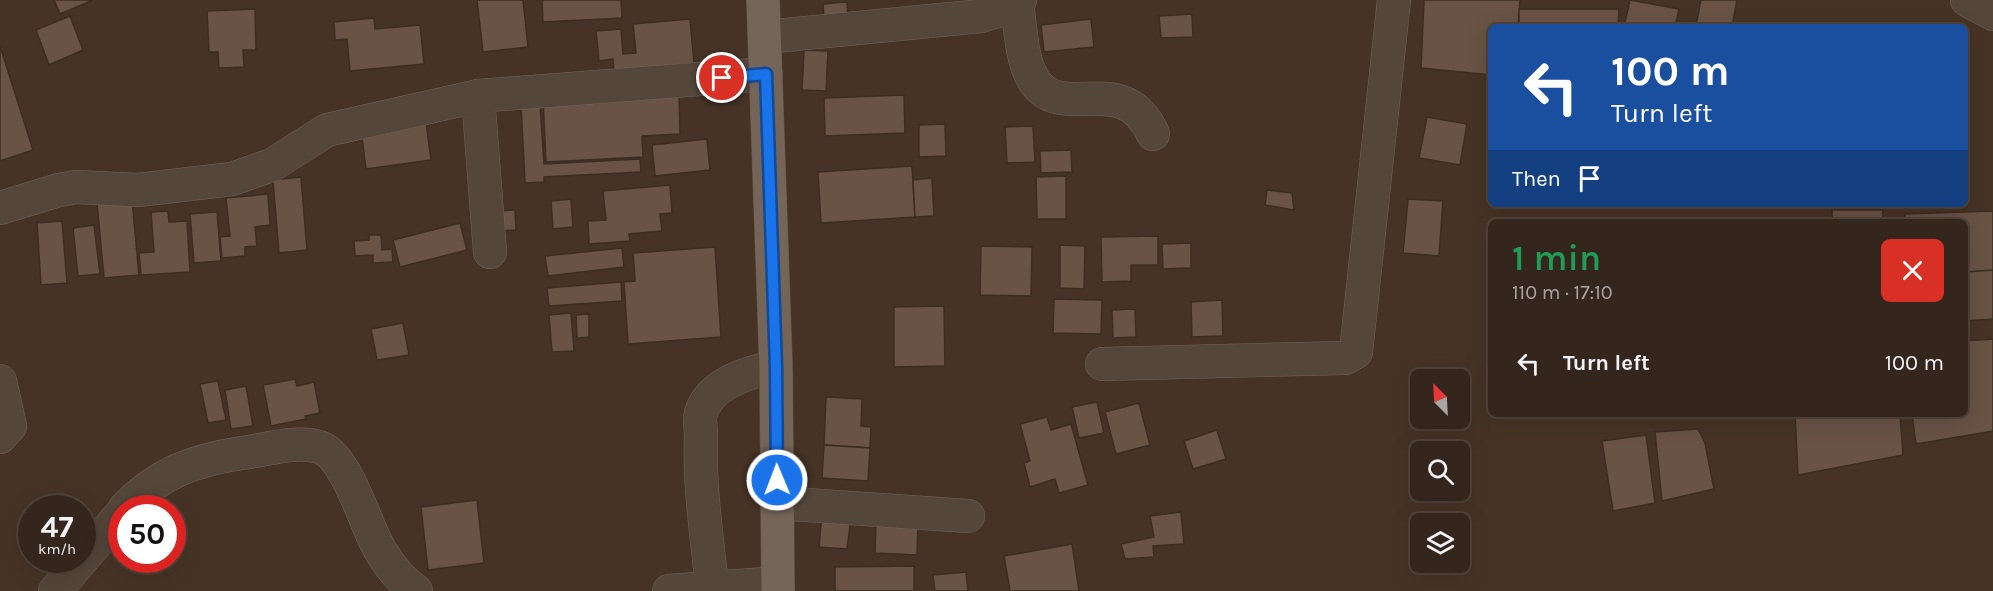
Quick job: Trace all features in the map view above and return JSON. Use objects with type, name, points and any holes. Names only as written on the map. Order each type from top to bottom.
[{"type":"main road","points":[[764,0],[776,367],[778,587]]},
{"type":"street","points":[[1102,364],[1345,358],[1356,352],[1394,0]]},
{"type":"street","points":[[765,37],[981,16],[1018,3],[1028,67],[1041,89],[1048,95],[1068,99],[1124,101],[1144,116],[1153,134]]},
{"type":"street","points":[[0,208],[76,187],[138,190],[232,179],[272,165],[327,130],[478,96],[766,74]]},
{"type":"street","points":[[478,96],[490,252]]},
{"type":"street","points":[[712,587],[700,456],[701,413],[709,400],[729,382],[755,371],[776,367]]},
{"type":"street","points":[[0,381],[10,426],[0,437]]},
{"type":"street","points":[[139,495],[154,481],[197,464],[231,455],[297,445],[317,446],[333,456],[380,551],[397,574],[416,591]]},
{"type":"street","points":[[777,503],[968,516]]},
{"type":"street","points":[[55,591],[108,529]]},
{"type":"street","points":[[669,591],[712,587],[778,587]]},
{"type":"building","points":[[54,0],[90,0],[91,1],[60,14]]},
{"type":"building","points":[[477,0],[523,0],[528,47],[483,52]]},
{"type":"building","points":[[542,0],[621,0],[622,18],[543,22]]},
{"type":"building","points":[[1424,0],[1520,0],[1518,24],[1488,24],[1488,75],[1421,68]]},
{"type":"building","points":[[1630,0],[1679,9],[1676,24],[1625,24]]},
{"type":"building","points":[[1701,0],[1737,0],[1733,24],[1696,24]]},
{"type":"building","points":[[847,2],[848,17],[824,18],[823,4]]},
{"type":"building","points":[[255,9],[256,50],[243,50],[244,67],[219,68],[218,52],[209,52],[207,11]]},
{"type":"building","points":[[1519,9],[1619,9],[1618,24],[1519,24]]},
{"type":"building","points":[[1192,14],[1193,37],[1161,38],[1159,16]]},
{"type":"building","points":[[70,16],[83,50],[49,65],[36,30]]},
{"type":"building","points":[[374,18],[375,29],[420,25],[424,64],[350,71],[347,39],[335,40],[334,22]]},
{"type":"building","points":[[690,19],[694,63],[614,72],[613,59],[599,61],[596,31],[621,29],[623,54],[636,53],[633,24]]},
{"type":"building","points":[[1091,19],[1094,47],[1044,52],[1041,25]]},
{"type":"building","points":[[0,46],[33,150],[0,161]]},
{"type":"building","points":[[804,50],[828,51],[826,91],[802,90]]},
{"type":"building","points":[[679,92],[680,134],[642,136],[643,157],[546,162],[543,99]]},
{"type":"building","points":[[904,95],[905,133],[825,136],[824,98]]},
{"type":"building","points":[[540,103],[544,164],[640,159],[641,172],[544,177],[544,182],[525,183],[521,104]]},
{"type":"building","points":[[1427,117],[1467,124],[1460,165],[1419,158]]},
{"type":"building","points":[[426,122],[431,160],[366,169],[361,130]]},
{"type":"building","points":[[945,124],[946,156],[919,157],[919,125]]},
{"type":"building","points":[[1033,126],[1035,162],[1007,163],[1005,127]]},
{"type":"building","points":[[707,139],[710,170],[655,176],[652,145]]},
{"type":"building","points":[[1071,150],[1072,172],[1041,173],[1040,151]]},
{"type":"building","points":[[912,166],[915,217],[821,223],[818,172]]},
{"type":"building","points":[[1066,176],[1066,219],[1037,219],[1036,177]]},
{"type":"building","points":[[301,177],[307,250],[279,253],[273,180]]},
{"type":"building","points":[[932,178],[934,216],[915,217],[913,180]]},
{"type":"building","points":[[670,185],[672,213],[660,214],[662,231],[629,234],[630,241],[589,244],[588,221],[606,220],[603,191]]},
{"type":"building","points":[[1267,190],[1292,193],[1294,210],[1265,205]]},
{"type":"building","points":[[268,194],[270,225],[255,227],[257,246],[245,247],[245,256],[222,258],[220,237],[230,236],[226,198]]},
{"type":"building","points":[[571,199],[573,227],[553,229],[551,201]]},
{"type":"building","points":[[1408,199],[1443,201],[1439,256],[1403,253]]},
{"type":"building","points":[[132,200],[139,275],[104,278],[97,203]]},
{"type":"building","points":[[515,210],[516,230],[496,231],[495,211]]},
{"type":"building","points":[[1832,210],[1883,210],[1882,219],[1832,219]]},
{"type":"building","points":[[168,211],[169,222],[187,221],[190,272],[141,275],[139,253],[154,252],[151,212]]},
{"type":"building","points":[[1993,211],[1993,272],[1968,273],[1968,219],[1905,219],[1905,214]]},
{"type":"building","points":[[217,212],[221,261],[194,263],[190,214]]},
{"type":"building","points":[[62,221],[67,283],[41,285],[37,223]]},
{"type":"building","points":[[460,223],[467,250],[400,267],[393,240]]},
{"type":"building","points":[[94,225],[100,274],[78,276],[73,228]]},
{"type":"building","points":[[369,235],[381,235],[382,250],[392,249],[393,262],[373,263],[373,255],[355,256],[354,241],[369,240]]},
{"type":"building","points":[[1158,236],[1158,265],[1131,265],[1131,281],[1102,282],[1101,237]]},
{"type":"building","points":[[1191,243],[1191,268],[1163,269],[1162,244]]},
{"type":"building","points":[[1060,245],[1085,246],[1084,289],[1060,288]]},
{"type":"building","points":[[981,246],[1032,247],[1031,296],[980,295]]},
{"type":"building","points":[[715,247],[721,337],[628,344],[624,282],[635,281],[633,253]]},
{"type":"building","points":[[622,248],[624,267],[548,276],[545,256]]},
{"type":"building","points":[[1993,270],[1993,319],[1968,321],[1968,272]]},
{"type":"building","points":[[621,282],[622,301],[549,306],[547,288]]},
{"type":"building","points":[[1054,299],[1102,300],[1101,334],[1053,333]]},
{"type":"building","points":[[1222,300],[1223,336],[1192,337],[1191,302]]},
{"type":"building","points":[[944,306],[945,366],[894,367],[894,307]]},
{"type":"building","points":[[1135,309],[1136,337],[1113,338],[1112,310]]},
{"type":"building","points":[[571,313],[574,351],[552,352],[549,315]]},
{"type":"building","points":[[589,314],[589,337],[577,338],[576,315]]},
{"type":"building","points":[[403,323],[409,355],[377,360],[371,329]]},
{"type":"building","points":[[1993,339],[1993,431],[1916,444],[1912,417],[1968,417],[1968,341]]},
{"type":"building","points":[[295,379],[297,386],[314,382],[320,413],[305,416],[306,419],[271,426],[263,385]]},
{"type":"building","points":[[218,381],[226,420],[208,423],[200,384]]},
{"type":"building","points":[[246,386],[253,426],[231,429],[225,390]]},
{"type":"building","points":[[826,397],[862,399],[861,426],[871,427],[870,448],[824,445]]},
{"type":"building","points":[[1097,402],[1104,433],[1079,438],[1072,407]]},
{"type":"building","points":[[1139,403],[1150,445],[1116,454],[1105,412]]},
{"type":"building","points":[[1047,417],[1051,430],[1071,424],[1088,485],[1059,493],[1055,479],[1030,487],[1024,463],[1030,461],[1020,424]]},
{"type":"building","points":[[1795,417],[1900,417],[1903,455],[1798,475]]},
{"type":"building","points":[[1698,429],[1705,443],[1714,489],[1662,501],[1655,432]]},
{"type":"building","points":[[1217,430],[1226,459],[1193,469],[1184,441]]},
{"type":"building","points":[[1646,435],[1655,503],[1613,511],[1602,441]]},
{"type":"building","points":[[824,445],[870,448],[868,481],[822,478]]},
{"type":"building","points":[[477,500],[484,563],[428,570],[421,507]]},
{"type":"building","points":[[1181,512],[1184,544],[1153,546],[1154,557],[1125,559],[1121,544],[1154,537],[1150,516]]},
{"type":"building","points":[[822,514],[851,517],[847,549],[819,547]]},
{"type":"building","points":[[876,520],[918,520],[917,555],[875,553]]},
{"type":"building","points":[[1072,544],[1079,591],[1010,591],[1004,556]]},
{"type":"building","points":[[914,566],[914,591],[835,591],[835,567]]},
{"type":"building","points":[[966,572],[968,591],[935,591],[933,575]]},
{"type":"route","points":[[722,78],[766,74],[776,367],[777,480]]}]
